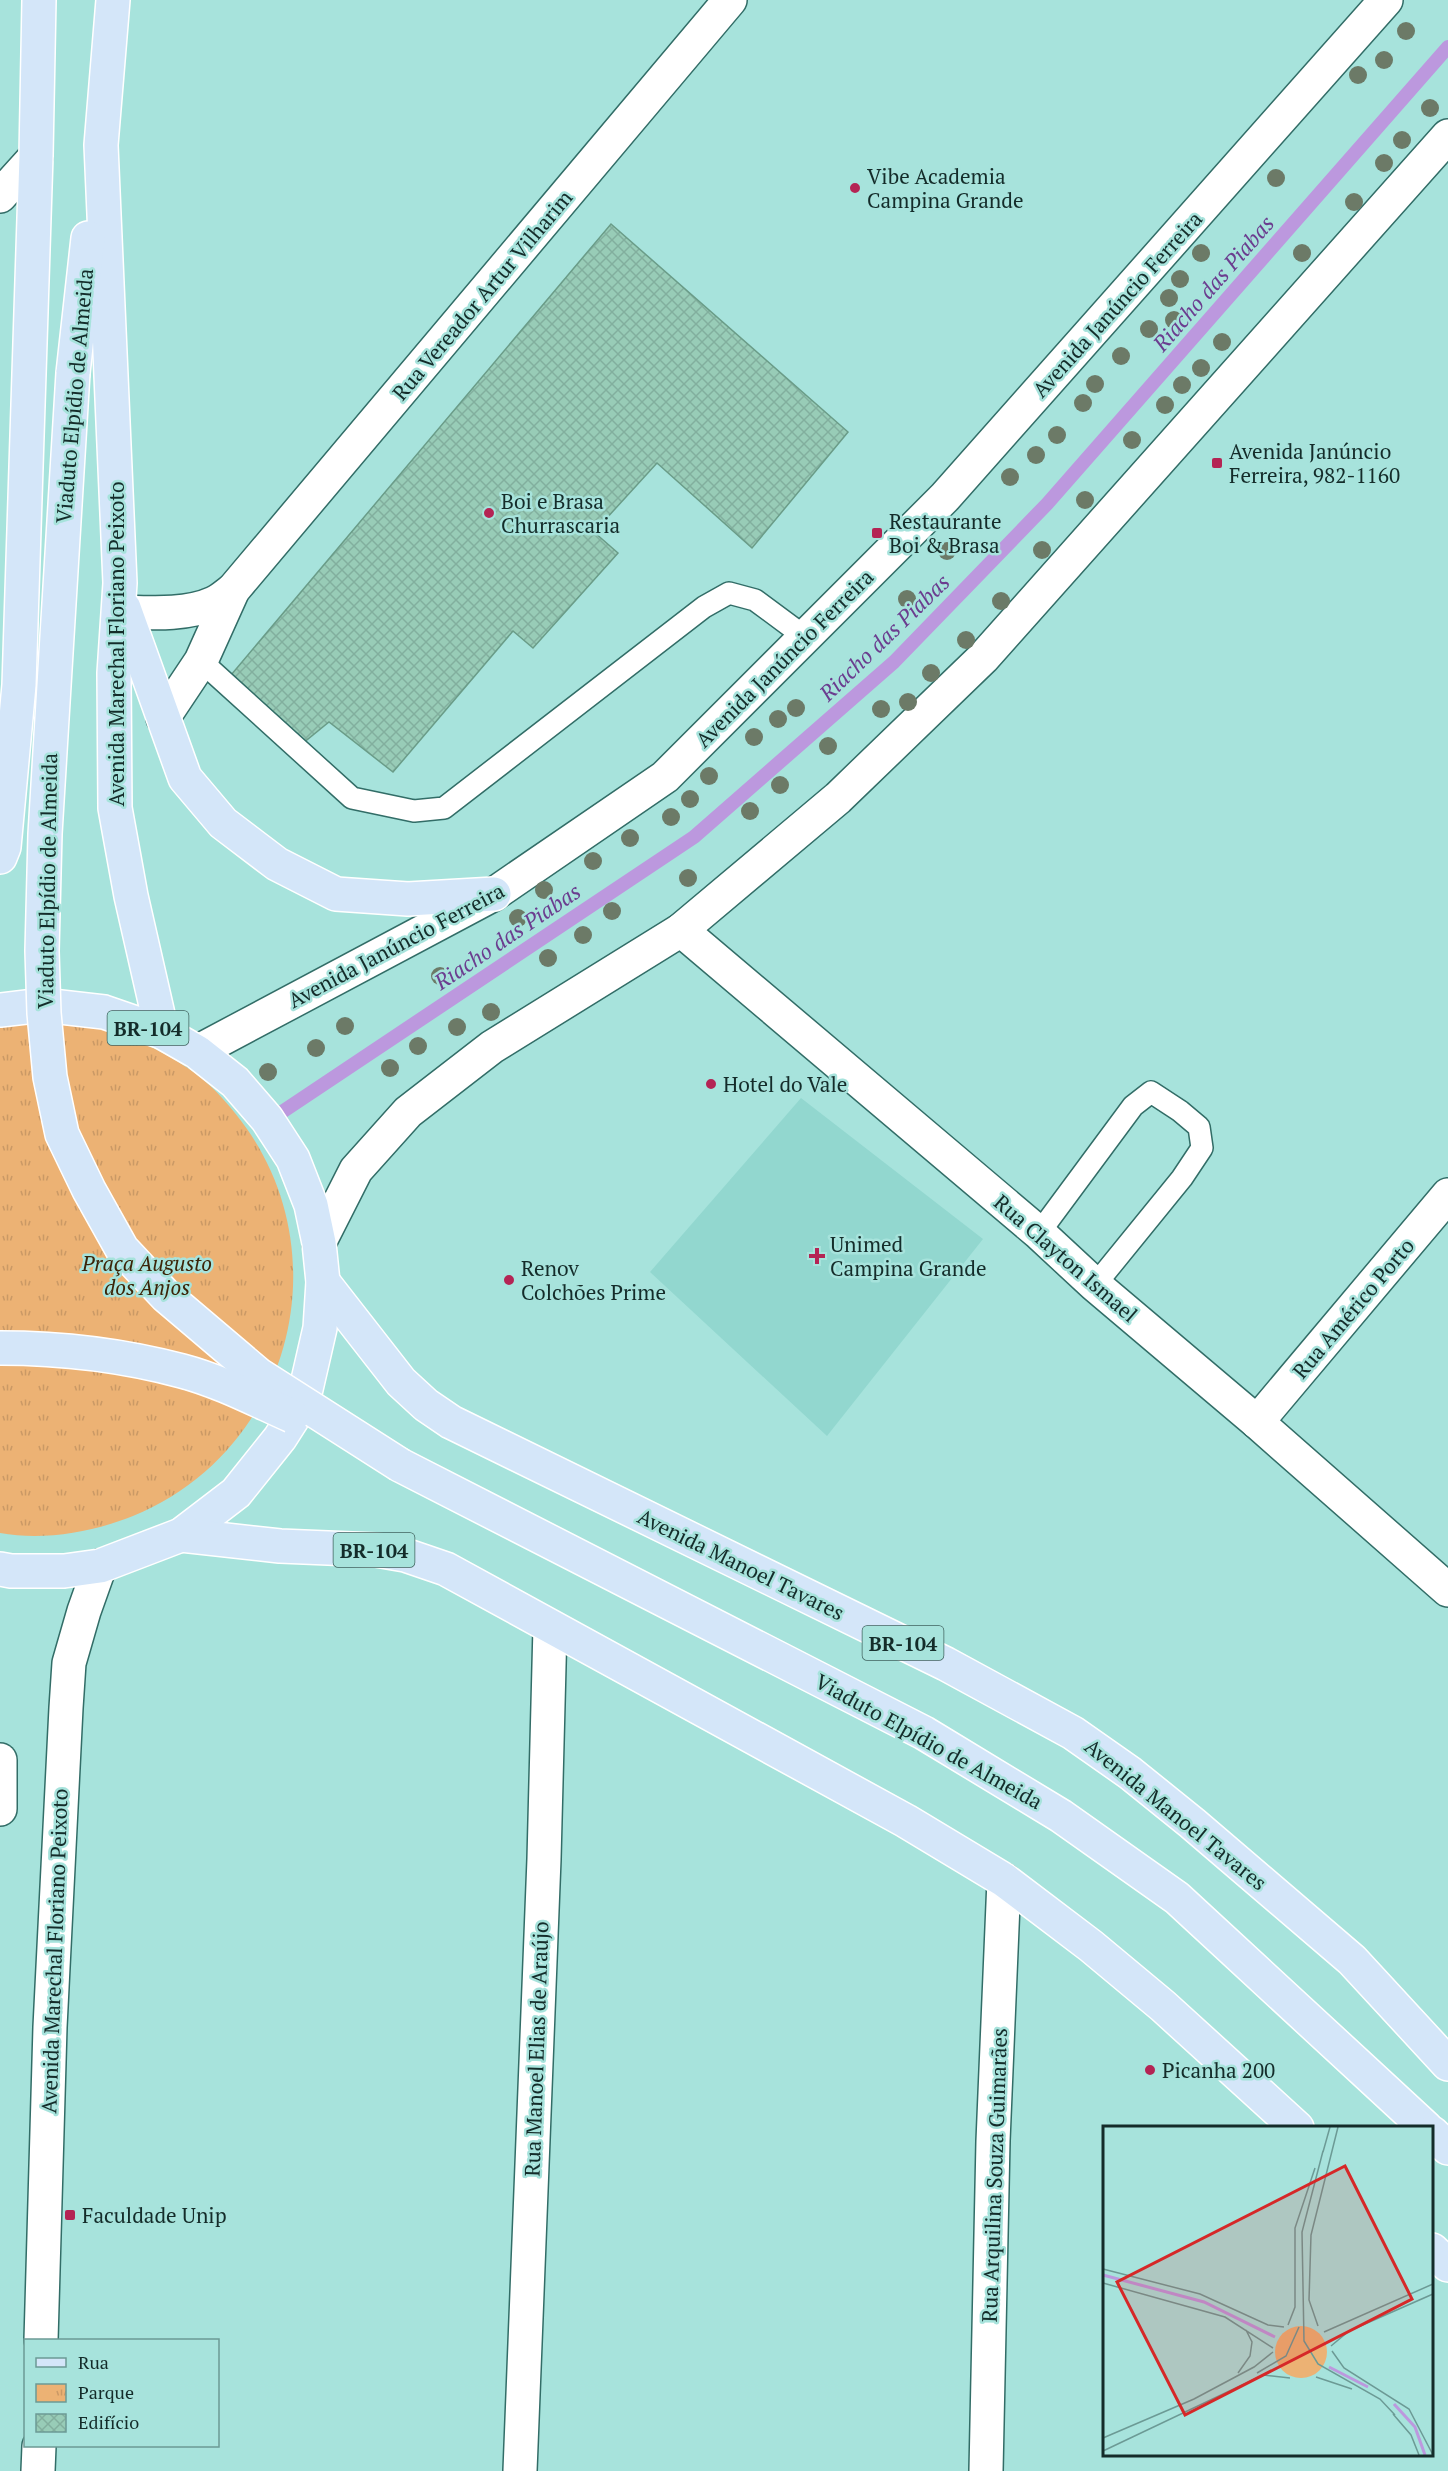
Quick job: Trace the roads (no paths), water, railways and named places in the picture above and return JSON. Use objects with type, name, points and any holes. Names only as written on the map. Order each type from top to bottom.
[{"type":"main road","points":[[1,851],[19,685],[39,0]]},
{"type":"main road","name":"Rua Vereador Artur Vilharim","points":[[122,603],[153,613],[184,610],[213,604],[233,590],[730,0]]},
{"type":"main road","name":"Avenida Janúncio Ferreira","points":[[197,1052],[494,894],[664,777],[945,497],[1386,0]]},
{"type":"main road","name":"Avenida Marechal Floriano Peixoto","points":[[118,8],[101,145],[122,603],[114,673],[115,808],[131,896],[162,1032]]},
{"type":"main road","points":[[319,1242],[356,1170],[408,1112],[492,1047],[681,930],[838,798],[983,658],[1448,136]]},
{"type":"main road","name":"Viaduto Elpídio de Almeida","points":[[101,145],[73,373],[45,834],[42,951],[44,1012],[49,1066],[62,1134],[89,1190],[122,1249],[166,1296],[260,1375],[400,1465]]},
{"type":"main road","points":[[0,196],[36,156]]},
{"type":"main road","name":"Rua Vereador Artur Vilharim","points":[[163,718],[201,661],[233,590]]},
{"type":"main road","points":[[122,603],[185,778],[223,823],[277,864],[336,894],[408,899],[494,894]]},
{"type":"main road","name":"Rua Clayton Ismael","points":[[681,930],[1039,1233],[1448,1590]]},
{"type":"main road","name":"BR-104","points":[[0,1010],[43,1005],[104,1012],[162,1032],[197,1052],[235,1082],[267,1119],[293,1159],[311,1205],[319,1242],[323,1282],[320,1328],[303,1402],[280,1438],[236,1493],[181,1535],[100,1566],[64,1572],[0,1569]]},
{"type":"main road","name":"Rua Américo Porto","points":[[1257,1422],[1448,1195]]},
{"type":"main road","name":"Avenida Manoel Tavares","points":[[323,1282],[401,1382],[426,1405],[451,1422],[946,1664],[1072,1732],[1130,1773],[1192,1823],[1352,1960],[1448,2064]]},
{"type":"main road","name":"Viaduto Elpídio de Almeida","points":[[0,1348],[58,1349],[118,1356],[184,1372],[243,1394],[400,1465],[924,1733],[1052,1810],[1177,1898],[1425,2126]]},
{"type":"main road","name":"BR-104","points":[[181,1535],[280,1546],[376,1550],[405,1555],[446,1569],[906,1821],[1004,1880],[1091,1946],[1163,2006],[1296,2126]]},
{"type":"main road","name":"Avenida Marechal Floriano Peixoto","points":[[41,2339],[50,2027],[69,1663],[100,1566]]},
{"type":"main road","name":"Rua Manoel Elias de Araújo","points":[[520,2471],[544,1859],[550,1627]]},
{"type":"main road","points":[[0,1760],[0,1809]]},
{"type":"main road","name":"Rua Arquilina Souza Guimarães","points":[[987,2471],[993,2141],[1004,1880]]},
{"type":"main road","points":[[1433,2135],[1448,2148]]},
{"type":"main road","points":[[1433,2252],[1448,2265]]},
{"type":"main road","points":[[38,2471],[39,2447]]},
{"type":"lane","points":[[201,661],[352,798],[414,811],[444,808],[704,607],[729,593],[755,600],[805,636]]},
{"type":"lane","points":[[1039,1233],[1133,1106],[1151,1092],[1180,1111],[1198,1127],[1202,1148],[1197,1156],[1175,1187],[1095,1284]]},
{"type":"waterway","name":"Riacho das Piabas","points":[[273,1118],[694,837],[894,662],[1047,504],[1448,47]]},
{"type":"place","name":"Vibe Academia Campina Grande","points":[[855,188]]},
{"type":"place","name":"Avenida Janúncio Ferreira, 982-1160","points":[[1217,463]]},
{"type":"place","name":"Boi e Brasa Churrascaria","points":[[489,513]]},
{"type":"place","name":"Restaurante Boi & Brasa","points":[[877,533]]},
{"type":"place","name":"Hotel do Vale","points":[[711,1084]]},
{"type":"place","name":"Unimed Campina Grande","points":[[817,1256]]},
{"type":"place","name":"Renov Colchões Prime","points":[[509,1280]]},
{"type":"place","name":"Picanha 200","points":[[1150,2070]]},
{"type":"place","name":"Faculdade Unip","points":[[70,2215]]},
{"type":"park label","name":"Praça Augusto dos Anjos","points":[[147,1275]]}]
